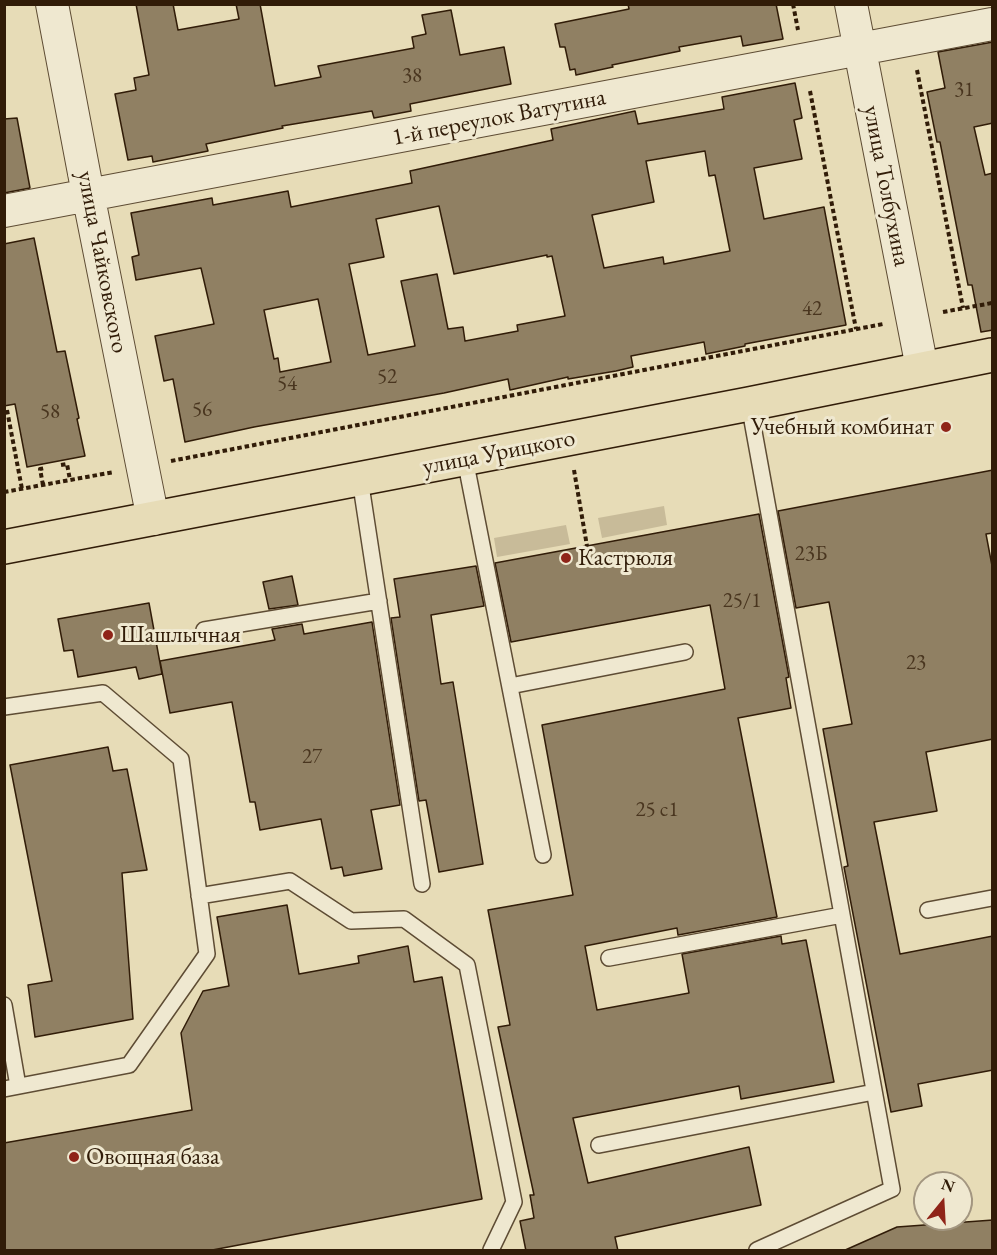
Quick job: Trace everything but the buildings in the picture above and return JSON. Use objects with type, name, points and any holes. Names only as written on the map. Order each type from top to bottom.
[{"type":"main road","name":"улица Урицкого","points":[[4,547],[993,355]]},
{"type":"street","name":"улица Чайковского","points":[[52,4],[153,519]]},
{"type":"street","name":"улица Толбухина","points":[[851,4],[922,368]]},
{"type":"street","name":"1-й переулок Ватутина","points":[[4,211],[993,24]]},
{"type":"lane","points":[[749,404],[892,1189],[757,1251]]},
{"type":"lane","points":[[465,459],[543,855]]},
{"type":"lane","points":[[360,479],[422,884]]},
{"type":"lane","points":[[204,630],[379,601]]},
{"type":"lane","points":[[510,686],[685,652]]},
{"type":"lane","points":[[4,707],[103,693],[181,759],[207,954],[129,1065],[11,1088],[4,1005]]},
{"type":"lane","points":[[199,896],[290,882],[351,921],[404,920],[467,965],[514,1202],[491,1251]]},
{"type":"lane","points":[[928,910],[993,898]]},
{"type":"lane","points":[[609,958],[842,915]]},
{"type":"lane","points":[[599,1145],[874,1092]]},
{"type":"path","points":[[793,4],[856,329]]},
{"type":"path","points":[[911,39],[963,308]]},
{"type":"path","points":[[4,492],[993,303]]},
{"type":"path","points":[[7,410],[22,489]]},
{"type":"path","points":[[61,465],[67,464],[70,480]]},
{"type":"path","points":[[44,485],[40,469],[45,468]]},
{"type":"path","points":[[574,470],[587,546]]},
{"type":"shaded area","points":[[664,506],[667,525],[602,538],[598,518]]},
{"type":"shaded area","points":[[566,525],[570,544],[497,557],[494,538]]},
{"type":"place","name":"Учебный комбинат","points":[[946,427]]},
{"type":"place","name":"Кастрюля","points":[[566,558]]},
{"type":"place","name":"Шашлычная","points":[[108,635]]},
{"type":"place","name":"Овощная база","points":[[74,1157]]}]
